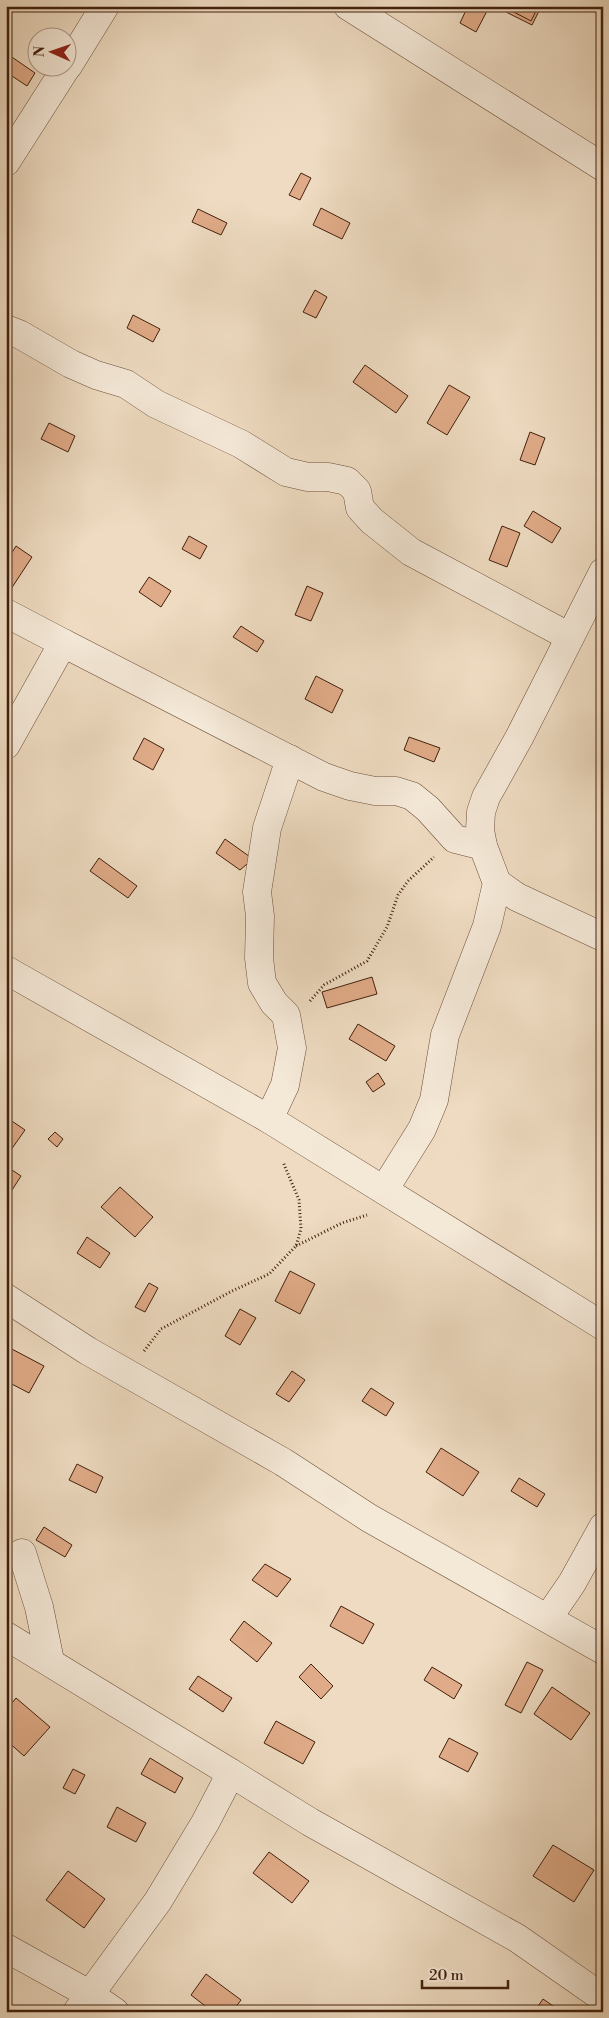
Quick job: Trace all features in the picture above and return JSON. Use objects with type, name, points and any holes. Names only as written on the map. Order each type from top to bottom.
[{"type":"street","points":[[78,49],[105,6]]},
{"type":"street","points":[[348,6],[603,166]]},
{"type":"street","points":[[6,162],[60,78]]},
{"type":"street","points":[[6,329],[19,334],[71,364],[96,375],[126,384],[156,404],[241,444],[286,472],[308,477],[328,477],[346,481],[357,491],[360,508],[372,521],[411,552],[570,637]]},
{"type":"street","points":[[392,1195],[434,1100],[445,1035],[487,926],[497,883],[483,846],[480,830],[481,812],[486,797],[601,579]]},
{"type":"street","points":[[6,613],[324,777],[350,786],[396,791],[412,796],[428,809],[455,839],[483,846]]},
{"type":"street","points":[[6,745],[63,643]]},
{"type":"street","points":[[270,1119],[285,1085],[292,1048],[286,1015],[274,1003],[262,983],[259,958],[260,916],[257,892],[267,828],[290,759]]},
{"type":"street","points":[[497,883],[517,897],[603,937]]},
{"type":"street","points":[[6,970],[270,1119],[603,1326]]},
{"type":"street","points":[[6,1298],[41,1322],[132,1376],[283,1462],[369,1518],[603,1650]]},
{"type":"street","points":[[548,1618],[572,1583],[603,1527]]},
{"type":"street","points":[[22,1553],[39,1607],[50,1661]]},
{"type":"street","points":[[6,1636],[50,1661],[127,1711],[310,1822],[516,1938],[603,1998]]},
{"type":"street","points":[[83,2003],[158,1901],[205,1823],[231,1773]]},
{"type":"street","points":[[6,1948],[83,2003],[116,2012]]},
{"type":"path","points":[[286,1015],[303,1010],[324,984],[367,961],[387,927],[398,895],[408,881],[455,839]]},
{"type":"path","points":[[270,1119],[277,1151],[289,1175],[298,1200],[301,1229],[296,1246]]},
{"type":"path","points":[[132,1376],[144,1350],[161,1329],[232,1291],[269,1274],[296,1246],[342,1223],[385,1208],[392,1195]]},
{"type":"building","points":[[468,6],[483,6],[488,9],[476,32],[460,23]]},
{"type":"building","points":[[508,6],[529,6],[539,11],[532,25],[506,12]]},
{"type":"building","points":[[509,6],[532,6],[537,9],[531,21],[508,9]]},
{"type":"building","points":[[6,53],[28,68],[28,78],[32,78],[27,86],[6,72]]},
{"type":"building","points":[[301,173],[311,178],[300,200],[289,195]]},
{"type":"building","points":[[321,208],[350,223],[342,239],[313,225]]},
{"type":"building","points":[[198,209],[227,223],[221,235],[192,222]]},
{"type":"building","points":[[315,290],[327,297],[316,318],[303,312]]},
{"type":"building","points":[[133,315],[160,329],[153,342],[127,328]]},
{"type":"building","points":[[365,365],[408,396],[396,413],[353,382]]},
{"type":"building","points":[[449,385],[470,397],[447,435],[427,423]]},
{"type":"building","points":[[49,423],[75,436],[68,452],[41,439]]},
{"type":"building","points":[[530,432],[545,438],[535,465],[520,460]]},
{"type":"building","points":[[533,511],[561,528],[552,543],[524,526]]},
{"type":"building","points":[[502,526],[520,533],[507,567],[489,560]]},
{"type":"building","points":[[189,536],[207,546],[200,559],[182,549]]},
{"type":"building","points":[[16,546],[32,557],[11,589],[6,586],[6,562]]},
{"type":"building","points":[[149,577],[171,591],[161,607],[139,592]]},
{"type":"building","points":[[307,586],[323,593],[311,621],[295,615]]},
{"type":"building","points":[[241,626],[264,641],[257,652],[233,637]]},
{"type":"building","points":[[316,676],[343,690],[332,713],[305,699]]},
{"type":"building","points":[[409,737],[440,748],[434,762],[404,750]]},
{"type":"building","points":[[144,738],[164,749],[153,770],[133,759]]},
{"type":"building","points":[[225,839],[253,859],[240,870],[216,853]]},
{"type":"building","points":[[99,858],[137,886],[128,898],[90,871]]},
{"type":"building","points":[[372,977],[377,994],[327,1008],[322,992]]},
{"type":"building","points":[[358,1024],[395,1046],[386,1061],[349,1039]]},
{"type":"building","points":[[378,1073],[385,1084],[373,1092],[366,1082]]},
{"type":"building","points":[[6,1117],[25,1130],[6,1157]]},
{"type":"building","points":[[55,1132],[63,1139],[57,1147],[48,1139]]},
{"type":"building","points":[[6,1166],[21,1176],[7,1198],[6,1197]]},
{"type":"building","points":[[120,1187],[153,1217],[135,1237],[101,1207]]},
{"type":"building","points":[[87,1237],[110,1253],[100,1268],[77,1253]]},
{"type":"building","points":[[290,1271],[315,1284],[300,1314],[275,1301]]},
{"type":"building","points":[[149,1283],[158,1288],[145,1312],[135,1307]]},
{"type":"building","points":[[240,1309],[256,1318],[240,1345],[225,1336]]},
{"type":"building","points":[[8,1347],[44,1366],[29,1393],[6,1381],[6,1349]]},
{"type":"building","points":[[292,1371],[305,1380],[289,1402],[276,1394]]},
{"type":"building","points":[[371,1388],[394,1403],[386,1416],[362,1401]]},
{"type":"building","points":[[441,1448],[479,1472],[463,1496],[426,1472]]},
{"type":"building","points":[[77,1464],[103,1477],[96,1493],[69,1480]]},
{"type":"building","points":[[519,1478],[545,1494],[537,1507],[511,1491]]},
{"type":"building","points":[[44,1527],[72,1545],[65,1557],[36,1540]]},
{"type":"building","points":[[265,1564],[291,1579],[277,1597],[252,1580]]},
{"type":"building","points":[[341,1606],[374,1624],[363,1644],[330,1626]]},
{"type":"building","points":[[244,1621],[272,1643],[257,1662],[230,1640]]},
{"type":"building","points":[[527,1662],[543,1670],[521,1713],[505,1705]]},
{"type":"building","points":[[311,1664],[333,1686],[321,1699],[299,1677]]},
{"type":"building","points":[[432,1667],[462,1685],[454,1699],[424,1680]]},
{"type":"building","points":[[198,1676],[232,1698],[223,1712],[189,1689]]},
{"type":"building","points":[[552,1687],[590,1713],[571,1740],[534,1714]]},
{"type":"building","points":[[16,1698],[50,1727],[24,1756],[6,1740],[6,1710]]},
{"type":"building","points":[[276,1721],[315,1742],[303,1764],[264,1743]]},
{"type":"building","points":[[449,1738],[478,1753],[468,1772],[439,1757]]},
{"type":"building","points":[[150,1758],[183,1778],[175,1793],[141,1774]]},
{"type":"building","points":[[73,1769],[85,1775],[75,1794],[63,1788]]},
{"type":"building","points":[[117,1807],[146,1823],[136,1842],[107,1827]]},
{"type":"building","points":[[553,1845],[594,1870],[574,1902],[533,1876]]},
{"type":"building","points":[[269,1852],[309,1881],[292,1903],[253,1873]]},
{"type":"building","points":[[68,1871],[105,1899],[84,1928],[46,1900]]},
{"type":"building","points":[[206,1974],[241,2000],[232,2012],[213,2012],[191,1995]]},
{"type":"building","points":[[543,1999],[559,2010],[558,2012],[534,2012]]}]
